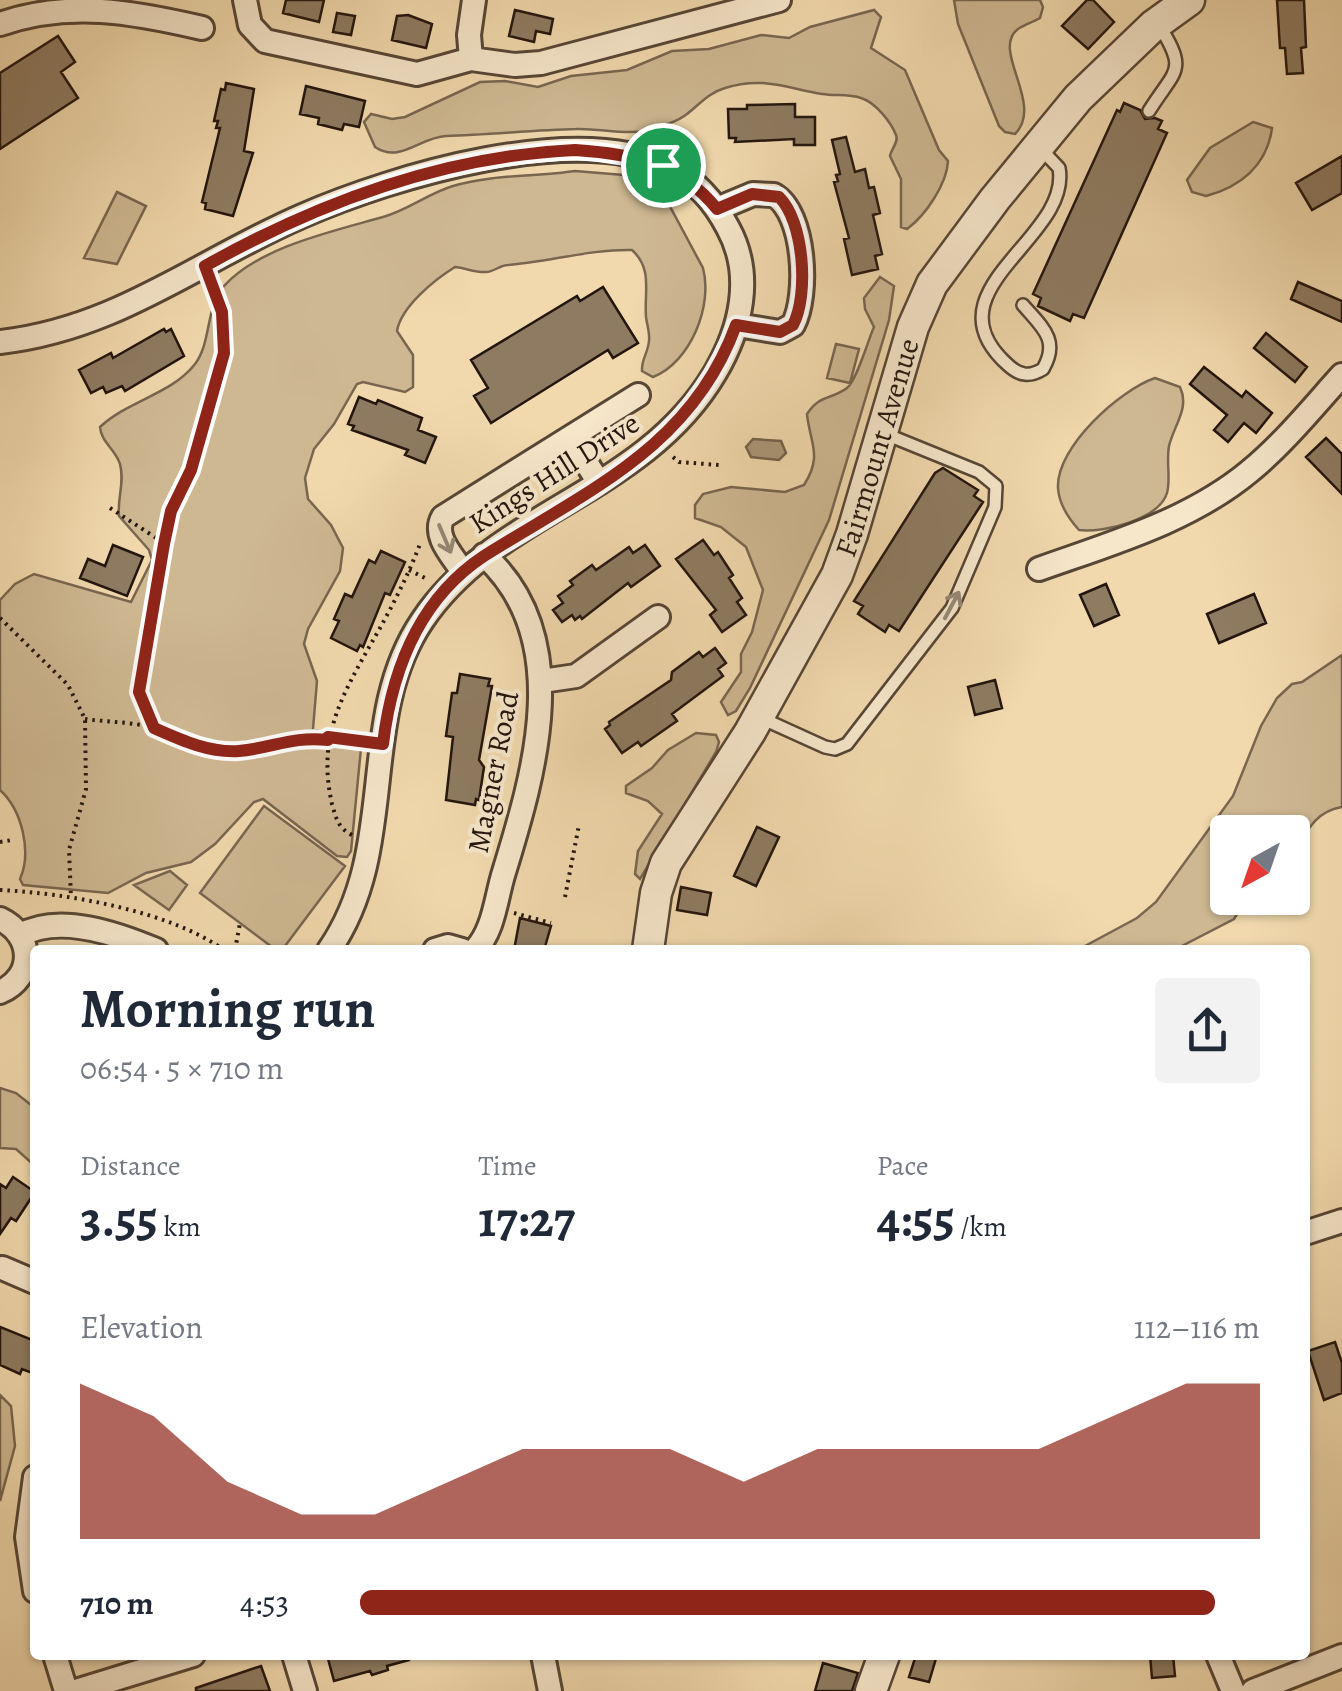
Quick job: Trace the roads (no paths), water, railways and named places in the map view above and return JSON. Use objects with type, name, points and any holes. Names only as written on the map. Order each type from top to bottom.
[{"type":"street","points":[[471,60],[474,0]]},
{"type":"street","points":[[245,6],[250,25],[259,37],[297,50],[417,74],[471,60],[530,65],[780,0]]},
{"type":"street","name":"Fairmount Avenue","points":[[649,945],[656,893],[666,862],[759,717],[837,575],[914,327],[932,284],[1078,98],[1157,22],[1189,0]]},
{"type":"street","points":[[0,24],[43,12],[85,8],[202,28]]},
{"type":"street","name":"Kings Hill Drive","points":[[0,342],[51,334],[102,318],[276,228],[369,190],[460,165],[535,153],[625,154],[655,162],[690,180],[717,209],[732,235],[740,258],[742,288],[736,325],[718,368],[682,418],[648,452],[462,572],[432,607],[406,650],[390,694],[372,839],[357,898],[332,945]]},
{"type":"street","points":[[717,209],[752,194],[774,195],[789,209],[798,242],[800,301],[793,325],[780,332],[736,325]]},
{"type":"street","points":[[1039,569],[1154,528],[1203,504],[1250,471],[1339,380]]},
{"type":"street","points":[[462,572],[438,530],[443,517],[638,395]]},
{"type":"street","points":[[571,438],[599,483]]},
{"type":"street","name":"Magner Road","points":[[478,945],[487,932],[521,814],[542,681],[530,628],[518,598],[506,578],[484,556]]},
{"type":"street","points":[[542,681],[576,676],[658,617]]},
{"type":"street","points":[[0,919],[21,935],[26,950],[25,968],[14,984],[0,992]]},
{"type":"street","points":[[21,935],[42,926],[78,928],[138,945]]},
{"type":"street","points":[[1310,1233],[1341,1225]]},
{"type":"street","points":[[2,1268],[30,1280]]},
{"type":"street","points":[[30,1510],[26,1537],[30,1561]]},
{"type":"street","points":[[1253,1691],[1342,1656]]},
{"type":"street","points":[[57,1660],[66,1691]]},
{"type":"street","points":[[76,1691],[177,1660]]},
{"type":"street","points":[[296,1660],[305,1691]]},
{"type":"street","points":[[544,1660],[550,1691]]},
{"type":"street","points":[[872,1691],[882,1660]]},
{"type":"street","points":[[1220,1660],[1234,1691]]},
{"type":"lane","points":[[1149,111],[1178,64],[1177,54],[1157,22]]},
{"type":"lane","points":[[1022,305],[1049,336],[1052,346],[1043,369],[1030,375],[1018,372],[1000,357],[985,334],[984,311],[990,288],[1047,213],[1058,192],[1057,165],[1037,146]]},
{"type":"lane","points":[[759,717],[825,747],[841,748],[853,738],[952,608],[989,522],[998,493],[995,484],[979,472],[882,433]]}]
